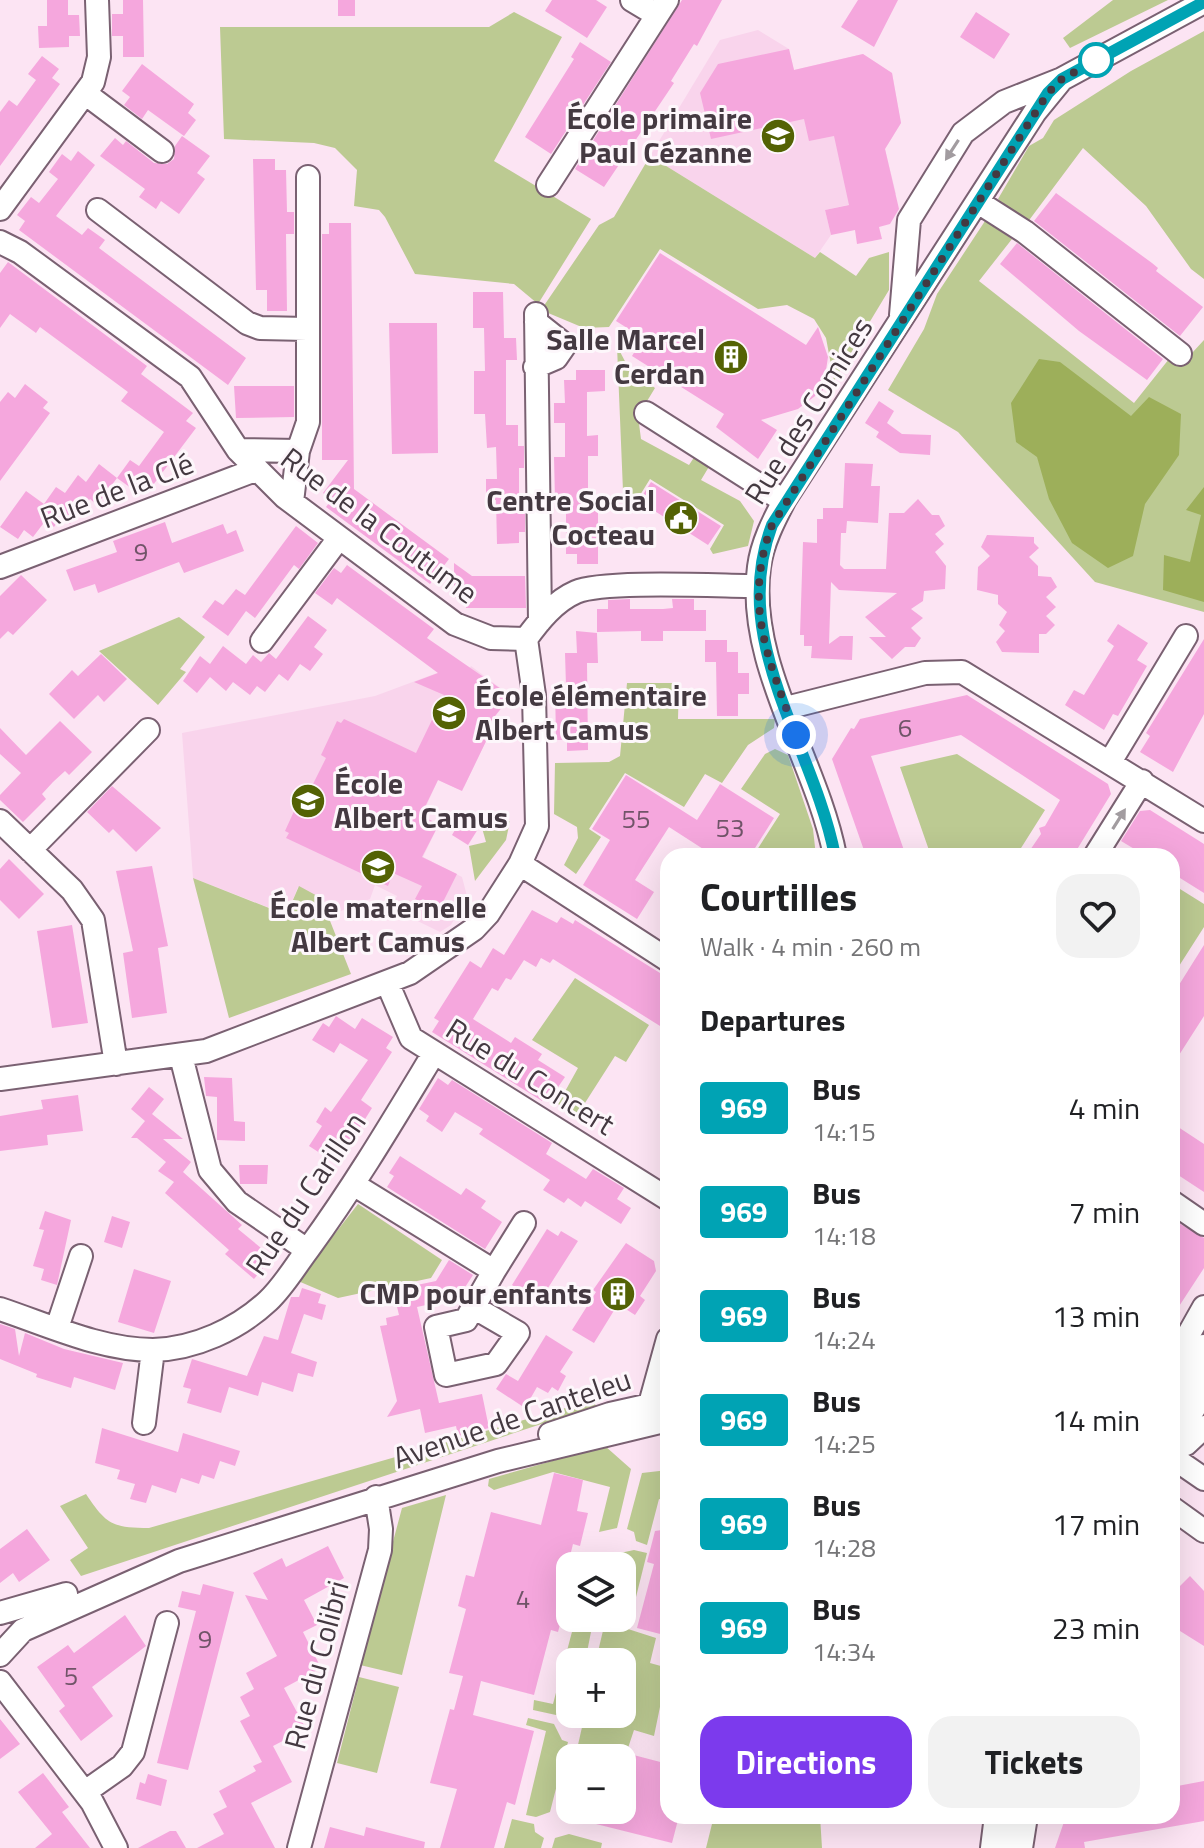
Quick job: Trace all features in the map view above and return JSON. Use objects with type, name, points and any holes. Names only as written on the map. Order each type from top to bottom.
[{"type":"main road","points":[[1180,1391],[1199,1369]]},
{"type":"main road","points":[[1180,1416],[1199,1369]]},
{"type":"main road","points":[[996,1848],[999,1824]]},
{"type":"main road","points":[[1017,1848],[1021,1824]]},
{"type":"street","points":[[0,209],[86,94],[97,69],[97,0]]},
{"type":"street","points":[[548,185],[662,8],[632,0]]},
{"type":"street","name":"Rue des Comices","points":[[898,324],[905,294],[909,220],[963,133],[976,120],[1004,102],[1062,79],[1204,2]]},
{"type":"street","name":"Rue des Comices","points":[[832,848],[761,636],[757,586],[763,550],[784,501],[1048,93],[1062,79]]},
{"type":"street","points":[[86,94],[162,151]]},
{"type":"street","points":[[976,120],[994,115],[1001,118],[1012,130],[1013,147]]},
{"type":"street","points":[[292,502],[298,451],[308,422],[308,177]]},
{"type":"street","points":[[978,202],[1025,232],[1180,354]]},
{"type":"street","points":[[98,210],[247,323],[260,328],[307,329]]},
{"type":"street","points":[[909,220],[912,239],[921,249],[936,252],[949,247]]},
{"type":"street","name":"Rue de la Coutume","points":[[0,242],[20,252],[190,377],[238,450],[255,470],[292,502],[455,624],[491,638],[533,630]]},
{"type":"street","points":[[0,1079],[181,1056],[387,982],[431,961],[474,929],[488,914],[535,836],[538,816],[533,630],[536,318]]},
{"type":"street","points":[[646,413],[784,501]]},
{"type":"street","points":[[238,450],[298,451]]},
{"type":"street","name":"Rue de la Clé","points":[[0,567],[255,470]]},
{"type":"street","points":[[262,641],[339,538]]},
{"type":"street","points":[[533,630],[563,599],[591,588],[757,586]]},
{"type":"street","points":[[1110,762],[1186,636]]},
{"type":"street","points":[[786,708],[925,673],[953,670],[973,675],[1204,821]]},
{"type":"street","points":[[30,850],[148,730]]},
{"type":"street","points":[[1100,848],[1142,781]]},
{"type":"street","points":[[0,821],[72,890],[93,920],[116,1064]]},
{"type":"street","points":[[520,864],[660,955]]},
{"type":"street","name":"Rue du Concert","points":[[387,982],[411,1038],[660,1194]]},
{"type":"street","name":"Rue du Carillon","points":[[0,1309],[101,1342],[153,1350],[201,1342],[246,1318],[270,1300],[307,1250],[353,1184],[434,1053]]},
{"type":"street","points":[[181,1056],[201,1148],[210,1170],[237,1202],[307,1250]]},
{"type":"street","points":[[353,1184],[494,1271]]},
{"type":"street","points":[[1180,1208],[1204,1224]]},
{"type":"street","points":[[475,1308],[524,1223]]},
{"type":"street","points":[[57,1328],[81,1256]]},
{"type":"street","points":[[1199,1369],[1186,1339],[1204,1307]]},
{"type":"street","points":[[144,1423],[153,1350]]},
{"type":"street","points":[[654,1410],[660,1380]]},
{"type":"street","name":"Avenue de Canteleu","points":[[0,1613],[179,1561],[654,1410]]},
{"type":"street","points":[[1180,1447],[1204,1427]]},
{"type":"street","points":[[1180,1462],[1204,1479]]},
{"type":"street","name":"Rue du Colibri","points":[[299,1848],[380,1550],[381,1529],[376,1497]]},
{"type":"street","points":[[1180,1514],[1204,1531]]},
{"type":"street","name":"Avenue de Canteleu","points":[[0,1655],[23,1630],[179,1561]]},
{"type":"street","points":[[85,1792],[122,1766],[133,1752],[167,1623]]},
{"type":"street","points":[[0,1637],[0,1655]]},
{"type":"street","points":[[0,1682],[85,1792],[116,1848]]},
{"type":"shaded area","name":"École primaire Paul Cézanne","points":[[758,30],[789,49],[794,70],[863,54],[892,73],[901,123],[885,149],[896,194],[825,210],[831,235],[815,258],[650,156],[720,40]]},
{"type":"shaded area","name":"École Albert Camus","points":[[461,664],[469,669],[471,666],[511,696],[489,724],[485,732],[490,733],[464,787],[460,785],[458,789],[438,780],[423,813],[424,817],[439,824],[423,857],[462,877],[467,896],[451,925],[440,932],[391,908],[397,896],[375,885],[370,899],[329,916],[321,898],[298,887],[289,909],[280,912],[193,878],[182,733],[375,696]]},
{"type":"green space","points":[[1113,0],[1168,0],[1070,48],[1063,38]]},
{"type":"green space","points":[[514,12],[562,37],[494,161],[591,219],[538,304],[514,284],[415,274],[379,210],[354,206],[357,170],[335,148],[314,143],[224,139],[220,27],[489,27]]},
{"type":"green space","points":[[1204,31],[1204,279],[1191,269],[1146,206],[1083,148],[1027,223],[998,199],[1029,146],[1043,138],[1054,120],[1131,71]]},
{"type":"green space","points":[[650,156],[815,258],[820,252],[856,276],[869,258],[889,252],[889,290],[834,381],[826,338],[814,319],[787,305],[758,309],[660,249],[609,327],[584,328],[541,310],[599,225],[614,217]]},
{"type":"green space","points":[[985,221],[1012,239],[979,281],[1134,403],[1169,359],[1180,366],[1204,340],[1204,612],[1095,582],[958,432],[888,390],[924,329],[937,294]]},
{"type":"green space","points":[[617,346],[628,367],[655,388],[638,416],[641,439],[689,465],[695,456],[710,465],[701,480],[740,501],[754,521],[748,546],[713,554],[710,549],[724,525],[650,479],[637,500],[623,491]]},
{"type":"green space","points":[[1039,359],[1060,362],[1131,416],[1149,397],[1181,414],[1179,455],[1145,504],[1133,556],[1108,568],[1072,543],[1049,499],[1037,457],[1016,442],[1011,403]]},
{"type":"green space","points":[[1204,487],[1204,602],[1163,590],[1164,555],[1190,562],[1201,515],[1186,510]]},
{"type":"green space","points":[[179,617],[205,637],[180,669],[186,672],[158,705],[99,651]]},
{"type":"green space","points":[[627,683],[679,683],[678,719],[775,719],[774,728],[748,745],[722,783],[705,774],[684,807],[625,773],[589,829],[601,837],[576,874],[564,865],[578,838],[577,827],[554,814],[555,763],[609,762],[620,756]]},
{"type":"green space","points":[[775,749],[788,755],[813,829],[815,848],[758,848],[780,814],[741,789],[765,754]]},
{"type":"green space","points":[[957,754],[1045,810],[1021,848],[928,848],[900,767]]},
{"type":"green space","points":[[510,821],[506,840],[475,881],[469,846],[486,842],[482,828]]},
{"type":"green space","points":[[193,878],[279,912],[289,909],[299,886],[321,898],[351,974],[229,1018]]},
{"type":"green space","points":[[1180,889],[1204,904],[1204,927],[1180,964]]},
{"type":"green space","points":[[575,978],[649,1025],[626,1062],[615,1056],[576,1117],[558,1104],[578,1068],[532,1040]]},
{"type":"green space","points":[[358,1204],[442,1260],[431,1278],[338,1298],[298,1281]]},
{"type":"green space","points":[[593,1400],[596,1406],[81,1576],[70,1560],[88,1548],[60,1506],[86,1494],[111,1522],[126,1527],[149,1528]]},
{"type":"green space","points":[[605,1446],[631,1469],[617,1528],[599,1532],[610,1487],[553,1472],[494,1490],[488,1486],[489,1479]]},
{"type":"green space","points":[[660,1471],[660,1499],[647,1545],[636,1541],[634,1532],[627,1529],[642,1473]]},
{"type":"green space","points":[[446,1495],[402,1675],[360,1665],[402,1508]]},
{"type":"green space","points":[[634,1550],[647,1553],[636,1597],[636,1552],[625,1552]]},
{"type":"green space","points":[[572,1632],[591,1632],[588,1648],[568,1648]]},
{"type":"green space","points":[[603,1632],[636,1632],[656,1638],[650,1663],[660,1666],[660,1707],[654,1736],[634,1730],[629,1744],[578,1744],[582,1728],[636,1728],[636,1648],[599,1648]]},
{"type":"green space","points":[[359,1677],[399,1687],[377,1773],[337,1763]]},
{"type":"green space","points":[[556,1693],[556,1715],[533,1710],[534,1700],[553,1704]]},
{"type":"green space","points":[[528,1718],[554,1724],[562,1740],[568,1742],[556,1744],[556,1789],[550,1812],[536,1817],[526,1815],[546,1731],[526,1725]]},
{"type":"green space","points":[[512,1819],[534,1824],[535,1832],[544,1838],[541,1848],[504,1848]]},
{"type":"green space","points":[[712,1824],[820,1824],[822,1848],[706,1848]]},
{"type":"green space","points":[[569,1834],[602,1843],[601,1848],[552,1848],[555,1838]]},
{"type":"building","points":[[47,0],[68,0],[68,15],[79,15],[80,36],[69,36],[69,47],[39,48],[38,26],[47,26]]},
{"type":"building","points":[[123,0],[143,0],[144,57],[123,57],[123,36],[112,36],[112,14],[123,14]]},
{"type":"building","points":[[338,0],[355,0],[355,16],[338,16]]},
{"type":"building","points":[[552,0],[596,0],[607,7],[587,38],[545,11]]},
{"type":"building","points":[[682,0],[722,0],[697,46],[694,44],[671,81],[674,83],[604,187],[575,169]]},
{"type":"building","points":[[858,0],[898,0],[874,47],[841,27]]},
{"type":"building","points":[[976,12],[1010,34],[994,59],[960,37]]},
{"type":"building","points":[[580,42],[611,62],[551,154],[525,137],[574,59],[571,57]]},
{"type":"building","points":[[789,49],[794,70],[863,54],[892,73],[901,123],[885,149],[899,209],[890,224],[879,227],[882,239],[857,244],[855,230],[831,235],[825,210],[849,205],[834,136],[809,141],[804,119],[711,139],[700,93],[718,64]]},
{"type":"building","points":[[42,56],[59,69],[52,78],[60,84],[0,166],[0,112],[9,100],[17,106],[36,80],[28,74]]},
{"type":"building","points":[[142,64],[194,104],[188,113],[196,120],[184,136],[148,110],[142,119],[124,105],[130,97],[122,91]]},
{"type":"building","points":[[182,136],[210,156],[197,173],[205,179],[179,214],[161,201],[156,209],[139,197],[145,189],[100,156],[115,138],[123,145],[126,141],[154,163],[167,164],[174,159],[175,146]]},
{"type":"building","points":[[78,151],[95,165],[56,216],[82,235],[88,228],[105,240],[99,248],[246,358],[228,385],[19,230],[25,221],[17,215],[31,197],[39,203],[58,179],[49,172],[62,154],[71,161]]},
{"type":"building","points":[[253,159],[275,159],[275,170],[286,170],[287,212],[294,212],[294,234],[286,234],[287,311],[267,311],[267,290],[256,290]]},
{"type":"building","points":[[1056,193],[1152,263],[1158,268],[1156,271],[1203,307],[1180,336],[1034,221]]},
{"type":"building","points":[[329,223],[351,223],[354,489],[449,559],[430,584],[326,507],[332,499],[323,493],[348,460],[322,460],[322,234],[329,234]]},
{"type":"building","points":[[1017,243],[1163,359],[1147,380],[1079,331],[1000,264]]},
{"type":"building","name":"Salle Marcel Cerdan","points":[[660,253],[806,345],[818,327],[828,357],[823,390],[798,409],[761,420],[777,430],[758,459],[716,427],[724,414],[632,356],[643,338],[616,321]]},
{"type":"building","points":[[8,262],[147,366],[141,374],[193,413],[186,421],[196,428],[150,489],[141,482],[135,491],[117,478],[130,460],[139,466],[164,432],[121,401],[128,392],[40,327],[36,333],[10,314],[0,328],[0,273]]},
{"type":"building","points":[[473,292],[503,292],[504,338],[516,338],[517,360],[506,360],[506,425],[518,425],[518,446],[524,446],[524,468],[519,468],[519,511],[525,511],[525,532],[519,532],[519,543],[497,544],[496,500],[486,500],[486,479],[497,479],[496,447],[487,448],[485,414],[474,414],[474,371],[485,371],[484,328],[473,328]]},
{"type":"building","points":[[389,323],[437,323],[438,453],[392,454]]},
{"type":"building","points":[[576,370],[605,370],[605,391],[587,392],[587,436],[598,435],[598,456],[588,456],[588,500],[598,500],[598,564],[577,564],[577,554],[566,554],[566,500],[555,500],[554,457],[565,457],[565,423],[554,423],[554,403],[565,403],[564,380],[576,380]]},
{"type":"building","points":[[25,384],[48,402],[43,408],[50,413],[0,481],[0,402],[8,392],[15,398]]},
{"type":"building","points":[[234,386],[294,386],[294,417],[236,418]]},
{"type":"building","points":[[879,401],[894,411],[887,423],[902,434],[931,435],[930,455],[900,453],[876,437],[879,432],[865,423]]},
{"type":"building","points":[[845,463],[873,464],[871,486],[880,486],[878,523],[847,521],[846,533],[841,533],[840,565],[844,569],[886,569],[889,513],[904,513],[918,499],[932,515],[939,515],[945,526],[935,534],[944,544],[935,552],[946,566],[945,589],[924,591],[923,601],[911,609],[923,618],[911,628],[921,638],[915,647],[905,647],[892,659],[869,637],[886,637],[865,617],[897,593],[839,590],[831,582],[829,644],[840,636],[853,636],[852,660],[811,658],[812,646],[804,646],[804,635],[800,635],[803,542],[817,543],[817,519],[823,519],[823,508],[843,508]]},
{"type":"building","points":[[99,464],[117,478],[97,505],[90,499],[70,524],[61,517],[54,527],[46,520],[33,537],[24,530],[18,539],[0,527],[26,491],[44,504],[56,487],[65,493],[78,475],[86,482]]},
{"type":"building","points":[[651,482],[721,526],[708,545],[639,501]]},
{"type":"building","points":[[165,522],[172,543],[223,524],[227,534],[236,530],[244,551],[184,573],[179,562],[98,593],[95,584],[74,591],[66,570],[117,552],[113,541]]},
{"type":"building","points":[[296,526],[318,543],[299,569],[294,565],[255,618],[246,611],[228,636],[202,617],[215,600],[223,605],[236,589],[245,595]]},
{"type":"building","points":[[987,535],[1034,537],[1034,543],[1039,548],[1029,557],[1038,566],[1038,576],[1051,577],[1057,587],[1046,597],[1056,607],[1046,616],[1055,625],[1046,634],[1039,634],[1039,653],[1002,652],[996,642],[1005,631],[999,625],[1007,612],[998,604],[998,595],[977,590],[978,567],[990,556],[981,547]]},
{"type":"building","points":[[454,563],[472,576],[525,576],[526,608],[466,608],[466,598],[454,598]]},
{"type":"building","points":[[347,565],[434,629],[427,638],[511,696],[483,731],[490,733],[462,791],[438,780],[422,813],[423,817],[439,824],[422,857],[457,874],[439,910],[415,899],[422,886],[393,873],[388,886],[286,838],[289,833],[285,831],[305,787],[310,790],[326,758],[321,755],[337,721],[341,723],[344,719],[416,753],[444,695],[414,682],[438,673],[337,598],[332,605],[315,593],[334,568],[341,573]]},
{"type":"building","points":[[21,575],[47,600],[13,635],[8,631],[0,639],[0,596]]},
{"type":"building","points":[[630,599],[630,609],[663,609],[673,608],[672,599],[694,599],[694,610],[706,610],[706,631],[663,631],[663,641],[641,641],[641,631],[597,632],[597,609],[608,609],[608,600]]},
{"type":"building","points":[[308,616],[327,630],[314,647],[323,654],[310,671],[300,664],[288,681],[279,674],[265,692],[257,686],[250,695],[233,682],[226,691],[210,677],[197,693],[183,681],[200,656],[210,664],[223,646],[246,664],[253,655],[261,662],[269,653],[276,659]]},
{"type":"building","points":[[1118,624],[1148,643],[1137,660],[1147,666],[1118,716],[1113,714],[1104,730],[1065,705],[1074,690],[1084,695],[1114,646],[1107,641]]},
{"type":"building","points":[[576,631],[597,633],[598,663],[587,663],[588,750],[567,751],[567,740],[556,740],[555,686],[566,686],[565,653],[577,653]]},
{"type":"building","points":[[1204,639],[1204,714],[1173,772],[1140,752],[1150,736],[1146,733]]},
{"type":"building","points":[[705,640],[727,640],[727,652],[738,652],[738,673],[749,673],[749,694],[738,694],[738,716],[717,716],[716,662],[705,662]]},
{"type":"building","points":[[101,654],[127,679],[104,702],[98,695],[74,719],[49,694],[72,670],[78,676]]},
{"type":"building","points":[[967,695],[1108,784],[1111,794],[1078,848],[1031,848],[1041,834],[1039,828],[1045,826],[1060,800],[961,735],[871,756],[903,848],[863,848],[832,759],[860,719]]},
{"type":"building","points":[[60,721],[92,752],[69,775],[65,771],[53,782],[42,794],[46,799],[23,822],[0,800],[0,795],[21,773],[0,754],[0,728],[26,755]]},
{"type":"building","points":[[626,775],[697,820],[720,784],[774,818],[755,848],[702,848],[669,827],[635,880],[654,892],[637,919],[583,885],[610,840],[592,829]]},
{"type":"building","points":[[112,786],[161,828],[136,852],[113,829],[109,833],[87,812]]},
{"type":"building","points":[[1150,810],[1204,844],[1204,893],[1180,878],[1180,848],[1133,848],[1121,841],[1140,811]]},
{"type":"building","points":[[462,818],[478,829],[468,845],[452,835]]},
{"type":"building","points":[[9,859],[44,894],[19,919],[0,900],[0,869]]},
{"type":"building","points":[[152,866],[168,946],[158,948],[167,1013],[132,1018],[123,953],[133,951],[116,871]]},
{"type":"building","points":[[532,910],[557,923],[561,917],[573,924],[575,920],[660,973],[660,1026],[553,959],[550,963],[541,958],[536,967],[524,960],[511,980],[506,978],[498,991],[492,988],[473,1019],[511,1043],[515,1037],[542,1054],[538,1060],[565,1077],[554,1093],[549,1090],[542,1101],[432,1032],[439,1021],[434,1018],[470,961],[481,968],[493,948],[504,955]]},
{"type":"building","points":[[72,925],[88,1023],[52,1028],[37,931]]},
{"type":"building","points":[[1204,945],[1204,1016],[1180,1054],[1180,983]]},
{"type":"building","points":[[336,1016],[355,1029],[362,1018],[393,1037],[386,1048],[392,1052],[361,1100],[372,1108],[337,1164],[309,1146],[322,1126],[316,1122],[325,1107],[331,1112],[368,1060],[340,1043],[334,1053],[312,1040],[323,1023],[329,1027]]},
{"type":"building","points":[[204,1077],[232,1078],[234,1121],[245,1122],[245,1141],[217,1140],[217,1097],[206,1096]]},
{"type":"building","points":[[438,1078],[448,1085],[452,1080],[552,1143],[546,1154],[586,1179],[593,1169],[624,1188],[617,1199],[631,1208],[621,1224],[585,1201],[581,1207],[568,1198],[564,1203],[543,1190],[550,1180],[479,1134],[483,1129],[455,1112],[442,1132],[426,1121],[429,1116],[419,1109]]},
{"type":"building","points":[[149,1087],[164,1099],[152,1114],[183,1139],[163,1139],[191,1162],[183,1172],[242,1225],[238,1229],[272,1257],[254,1279],[225,1254],[229,1250],[165,1193],[174,1182],[158,1171],[166,1162],[137,1138],[131,1138],[145,1121],[131,1109]]},
{"type":"building","points":[[78,1095],[83,1131],[47,1135],[48,1145],[0,1151],[0,1116],[43,1109],[41,1100]]},
{"type":"building","points":[[1180,1128],[1204,1144],[1204,1192],[1180,1176]]},
{"type":"building","points":[[400,1156],[461,1195],[466,1188],[486,1201],[481,1208],[502,1222],[485,1249],[387,1187],[394,1176],[389,1173]]},
{"type":"building","points":[[239,1165],[268,1165],[267,1184],[240,1184]]},
{"type":"building","points":[[45,1211],[71,1220],[57,1285],[41,1280],[44,1269],[33,1266],[44,1230],[39,1229]]},
{"type":"building","points":[[112,1216],[130,1222],[122,1248],[104,1242]]},
{"type":"building","points":[[1180,1224],[1204,1238],[1204,1268],[1180,1305]]},
{"type":"building","points":[[547,1229],[558,1236],[561,1231],[578,1241],[539,1302],[512,1285]]},
{"type":"building","name":"CMP pour enfants","points":[[626,1243],[654,1261],[656,1271],[640,1296],[645,1300],[635,1315],[618,1304],[594,1343],[572,1330],[596,1292],[593,1290]]},
{"type":"building","points":[[449,1260],[473,1275],[458,1298],[417,1307],[439,1403],[482,1394],[489,1428],[458,1436],[456,1426],[425,1433],[420,1409],[387,1417],[397,1401],[380,1326],[387,1325],[386,1318],[399,1315],[393,1290],[436,1281]]},
{"type":"building","points":[[134,1269],[171,1281],[154,1333],[118,1322]]},
{"type":"building","points":[[302,1288],[321,1294],[318,1303],[326,1305],[322,1320],[304,1314],[291,1353],[317,1362],[313,1377],[298,1373],[293,1392],[262,1382],[258,1396],[229,1387],[221,1413],[187,1403],[191,1389],[183,1387],[192,1359],[247,1376],[264,1336],[278,1340],[291,1297],[299,1297]]},
{"type":"building","points":[[0,1324],[15,1329],[19,1356],[25,1333],[64,1349],[123,1363],[115,1390],[74,1377],[71,1388],[36,1377],[37,1374],[0,1359]]},
{"type":"building","points":[[546,1335],[573,1352],[560,1372],[566,1376],[558,1391],[552,1387],[548,1393],[537,1387],[525,1408],[496,1389],[506,1374],[518,1381]]},
{"type":"building","points":[[102,1428],[178,1452],[183,1433],[240,1451],[235,1466],[220,1461],[214,1479],[202,1475],[199,1484],[181,1478],[176,1493],[152,1485],[146,1503],[130,1499],[135,1484],[117,1479],[120,1470],[95,1463]]},
{"type":"building","points":[[554,1473],[583,1480],[577,1511],[588,1513],[580,1546],[573,1544],[571,1552],[556,1552],[556,1631],[551,1630],[534,1695],[481,1681],[473,1715],[534,1731],[515,1805],[507,1802],[494,1848],[440,1848],[457,1789],[430,1783],[450,1709],[454,1710],[463,1676],[449,1673],[466,1609],[458,1606],[466,1575],[474,1577],[491,1512],[541,1525]]},
{"type":"building","points":[[27,1529],[50,1560],[19,1582],[13,1573],[0,1583],[0,1549]]},
{"type":"building","points":[[660,1530],[660,1634],[637,1628],[654,1564],[647,1562],[655,1531]]},
{"type":"building","points":[[328,1546],[344,1578],[304,1600],[317,1625],[303,1632],[321,1668],[284,1688],[306,1729],[273,1746],[292,1782],[251,1803],[275,1848],[197,1848],[224,1834],[213,1814],[227,1807],[219,1791],[256,1771],[253,1766],[262,1762],[240,1721],[250,1716],[240,1697],[254,1689],[246,1673],[277,1656],[245,1595],[268,1600],[253,1573],[282,1558],[286,1567]]},
{"type":"building","points":[[1190,1576],[1204,1591],[1204,1646],[1180,1631],[1180,1586]]},
{"type":"building","points":[[203,1584],[234,1592],[188,1770],[157,1763],[196,1611],[178,1607],[182,1591],[200,1595]]},
{"type":"building","points":[[125,1615],[146,1646],[92,1687],[113,1716],[81,1741],[59,1711],[65,1706],[37,1667],[68,1645],[74,1653]]},
{"type":"building","points":[[0,1719],[20,1744],[0,1759]]},
{"type":"building","points":[[636,1756],[660,1762],[660,1824],[677,1824],[672,1843],[596,1824],[636,1824]]},
{"type":"building","points":[[43,1773],[69,1807],[62,1812],[90,1848],[35,1848],[52,1834],[18,1792]]},
{"type":"building","points":[[148,1774],[167,1780],[161,1806],[136,1799],[140,1782],[145,1784]]},
{"type":"building","points":[[1204,1781],[1204,1821],[1084,1842],[1085,1848],[1055,1848],[1063,1824],[1180,1824],[1180,1786]]},
{"type":"building","points":[[330,1827],[364,1836],[366,1827],[425,1842],[424,1848],[324,1848]]},
{"type":"building","points":[[170,1831],[176,1831],[186,1848],[138,1848]]},
{"type":"bus line","name":"969","points":[[833,848],[825,816],[761,636],[757,586],[759,565],[772,525],[826,435],[1048,93],[1062,79],[1204,2]]},
{"type":"place","name":"École primaire Paul Cézanne","points":[[778,136]]},
{"type":"place","name":"Salle Marcel Cerdan","points":[[731,357]]},
{"type":"place","name":"Centre Social Cocteau","points":[[681,518]]},
{"type":"place","name":"École élémentaire Albert Camus","points":[[449,713]]},
{"type":"place","name":"École Albert Camus","points":[[308,801]]},
{"type":"place","name":"École maternelle Albert Camus","points":[[378,867]]},
{"type":"place","name":"CMP pour enfants","points":[[618,1294]]},
{"type":"route","points":[[796,735],[765,651],[759,623],[759,565],[772,525],[826,435],[1048,93],[1062,79],[1096,60]]}]
